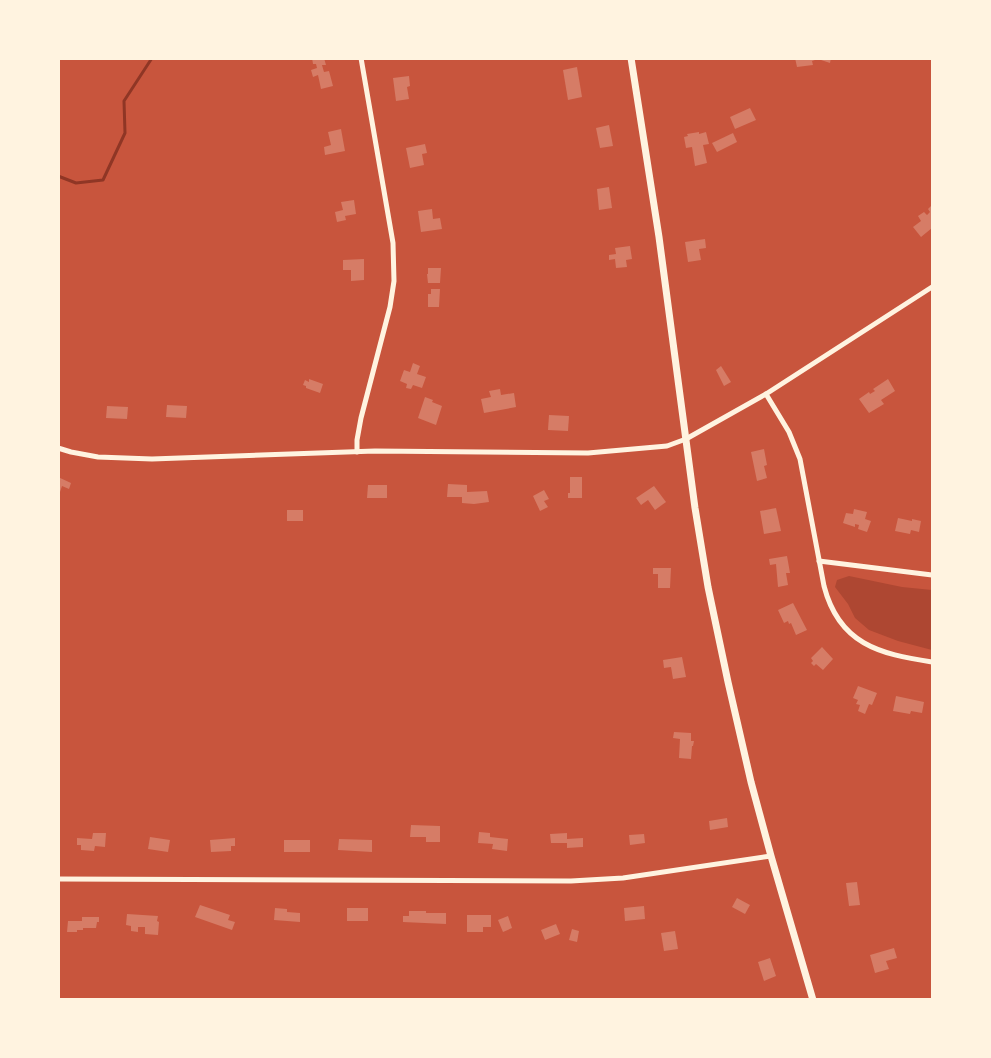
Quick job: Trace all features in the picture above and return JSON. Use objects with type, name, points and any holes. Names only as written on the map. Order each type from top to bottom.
[{"type":"main road","points":[[631,58],[659,237],[701,547],[718,639],[737,725],[771,856],[813,999]]},
{"type":"street","points":[[357,452],[361,418],[390,307],[394,281],[393,243],[361,58]]},
{"type":"street","points":[[58,448],[98,457],[152,459],[357,452],[588,453],[658,448],[686,439],[765,394],[933,287]]},
{"type":"street","points":[[765,394],[789,432],[800,459],[824,586],[837,618],[850,634],[870,647],[933,662]]},
{"type":"street","points":[[819,561],[933,575]]},
{"type":"street","points":[[58,879],[604,880],[771,856]]},
{"type":"shaded area","points":[[849,576],[902,587],[932,590],[932,650],[869,630],[855,618],[835,587],[837,580]]},
{"type":"building","points":[[312,58],[324,58],[326,65],[322,65],[324,72],[329,71],[333,86],[321,89],[318,75],[313,77],[311,70],[317,68]]},
{"type":"building","points":[[795,58],[831,58],[830,63],[818,59],[812,61],[813,65],[797,67]]},
{"type":"building","points":[[577,67],[582,97],[568,100],[563,70]]},
{"type":"building","points":[[409,76],[410,86],[407,87],[409,99],[396,101],[393,78]]},
{"type":"building","points":[[750,108],[756,120],[735,129],[730,117]]},
{"type":"building","points":[[609,125],[613,146],[600,148],[596,128]]},
{"type":"building","points":[[341,129],[345,151],[325,155],[324,147],[331,145],[328,132]]},
{"type":"building","points":[[699,132],[699,134],[706,132],[709,144],[703,145],[707,163],[695,166],[692,147],[686,148],[684,137],[688,136],[687,134]]},
{"type":"building","points":[[733,133],[737,142],[717,152],[712,143]]},
{"type":"building","points":[[425,144],[427,153],[422,154],[424,165],[410,168],[406,148]]},
{"type":"building","points":[[609,187],[612,208],[599,210],[597,189]]},
{"type":"building","points":[[354,200],[356,214],[345,216],[346,220],[337,222],[335,212],[343,210],[341,202]]},
{"type":"building","points":[[932,205],[932,228],[921,237],[913,227],[921,221],[918,216],[924,212],[927,215]]},
{"type":"building","points":[[432,209],[433,219],[440,218],[442,229],[421,232],[418,211]]},
{"type":"building","points":[[705,239],[706,248],[699,249],[701,260],[688,262],[685,242]]},
{"type":"building","points":[[630,246],[632,259],[626,260],[627,267],[616,268],[615,259],[609,260],[609,255],[616,254],[615,248]]},
{"type":"building","points":[[364,259],[364,280],[351,281],[351,270],[343,270],[343,260]]},
{"type":"building","points":[[428,268],[441,268],[440,283],[428,283]]},
{"type":"building","points":[[431,289],[440,289],[439,307],[428,307],[428,294],[431,294]]},
{"type":"building","points":[[413,363],[420,366],[417,374],[426,377],[422,388],[413,385],[411,389],[406,388],[407,384],[400,381],[404,370],[410,372]]},
{"type":"building","points":[[721,366],[731,382],[724,386],[716,370]]},
{"type":"building","points":[[309,379],[323,384],[320,393],[303,385],[305,380],[309,382]]},
{"type":"building","points":[[888,379],[895,391],[881,400],[884,404],[869,413],[859,399],[875,391],[873,389]]},
{"type":"building","points":[[500,389],[501,395],[514,393],[516,407],[484,413],[481,399],[491,397],[489,391]]},
{"type":"building","points":[[425,397],[442,406],[436,425],[418,418]]},
{"type":"building","points":[[167,405],[187,406],[186,418],[166,417]]},
{"type":"building","points":[[107,406],[128,407],[127,419],[106,418]]},
{"type":"building","points":[[549,415],[569,416],[568,431],[548,430]]},
{"type":"building","points":[[764,449],[767,478],[757,481],[751,452]]},
{"type":"building","points":[[58,477],[71,483],[69,489],[62,486],[59,495]]},
{"type":"building","points":[[570,477],[582,477],[582,498],[568,498]]},
{"type":"building","points":[[448,484],[467,485],[467,492],[487,491],[489,502],[462,503],[462,497],[447,497]]},
{"type":"building","points":[[368,485],[387,485],[387,498],[367,498]]},
{"type":"building","points":[[654,486],[666,502],[655,510],[648,500],[641,505],[636,498]]},
{"type":"building","points":[[544,490],[549,499],[544,501],[548,507],[540,511],[533,496]]},
{"type":"building","points":[[776,508],[781,531],[764,534],[760,511]]},
{"type":"building","points":[[854,509],[867,512],[865,519],[871,521],[867,532],[858,529],[859,525],[855,524],[855,527],[843,523],[846,513],[853,514]]},
{"type":"building","points":[[287,510],[303,510],[303,521],[287,521]]},
{"type":"building","points":[[898,518],[921,521],[919,532],[911,530],[910,534],[895,531]]},
{"type":"building","points":[[787,556],[790,573],[786,573],[788,585],[778,587],[776,564],[770,565],[769,559]]},
{"type":"building","points":[[653,568],[671,568],[670,588],[658,588],[658,574],[653,574]]},
{"type":"building","points":[[793,603],[807,630],[796,635],[791,623],[789,624],[788,621],[784,623],[778,610]]},
{"type":"building","points":[[822,647],[833,659],[823,670],[811,663],[813,661],[811,658]]},
{"type":"building","points":[[682,657],[686,677],[673,679],[671,667],[664,668],[663,660]]},
{"type":"building","points":[[858,686],[877,693],[865,714],[858,711],[860,705],[856,704],[858,700],[853,698]]},
{"type":"building","points":[[896,696],[924,702],[922,713],[911,711],[910,714],[893,711]]},
{"type":"building","points":[[674,732],[691,733],[691,741],[694,741],[691,759],[679,758],[680,739],[673,738]]},
{"type":"building","points":[[727,818],[728,827],[710,830],[709,821]]},
{"type":"building","points":[[411,825],[440,826],[440,842],[426,842],[426,837],[410,837]]},
{"type":"building","points":[[479,832],[490,833],[490,837],[508,839],[507,851],[492,849],[493,844],[478,843]]},
{"type":"building","points":[[93,833],[106,833],[105,847],[95,846],[94,851],[81,850],[81,845],[77,845],[77,838],[92,839]]},
{"type":"building","points":[[567,833],[567,839],[583,838],[583,847],[567,848],[567,843],[551,843],[550,834]]},
{"type":"building","points":[[644,834],[645,843],[630,845],[629,835]]},
{"type":"building","points":[[150,837],[170,840],[168,852],[148,849]]},
{"type":"building","points":[[235,838],[235,846],[231,846],[231,851],[211,852],[210,840]]},
{"type":"building","points":[[339,839],[372,840],[372,852],[338,850]]},
{"type":"building","points":[[284,840],[310,840],[310,852],[284,852]]},
{"type":"building","points":[[857,882],[860,905],[849,906],[846,883]]},
{"type":"building","points":[[737,898],[750,905],[745,914],[732,907]]},
{"type":"building","points":[[200,905],[230,915],[228,920],[235,922],[232,930],[195,917]]},
{"type":"building","points":[[644,906],[645,919],[625,921],[624,908]]},
{"type":"building","points":[[275,908],[300,913],[300,922],[274,920]]},
{"type":"building","points":[[347,908],[368,908],[368,921],[347,921]]},
{"type":"building","points":[[409,911],[446,913],[446,924],[403,922],[403,916],[409,916]]},
{"type":"building","points":[[127,914],[158,916],[158,935],[145,934],[145,927],[138,927],[138,932],[131,931],[131,926],[126,925]]},
{"type":"building","points":[[467,915],[491,915],[491,927],[483,927],[483,932],[467,932]]},
{"type":"building","points":[[508,916],[512,928],[503,932],[498,920]]},
{"type":"building","points":[[82,917],[99,917],[96,928],[67,932],[68,921],[82,921]]},
{"type":"building","points":[[556,924],[560,934],[545,940],[541,930]]},
{"type":"building","points":[[572,929],[579,931],[577,942],[569,940]]},
{"type":"building","points":[[675,931],[678,949],[664,951],[661,933]]},
{"type":"building","points":[[894,948],[897,958],[886,961],[889,969],[875,973],[870,955]]},
{"type":"building","points":[[770,958],[776,976],[764,981],[758,962]]},
{"type":"waterway","points":[[58,176],[76,183],[103,180],[125,133],[124,101],[152,58]]}]
